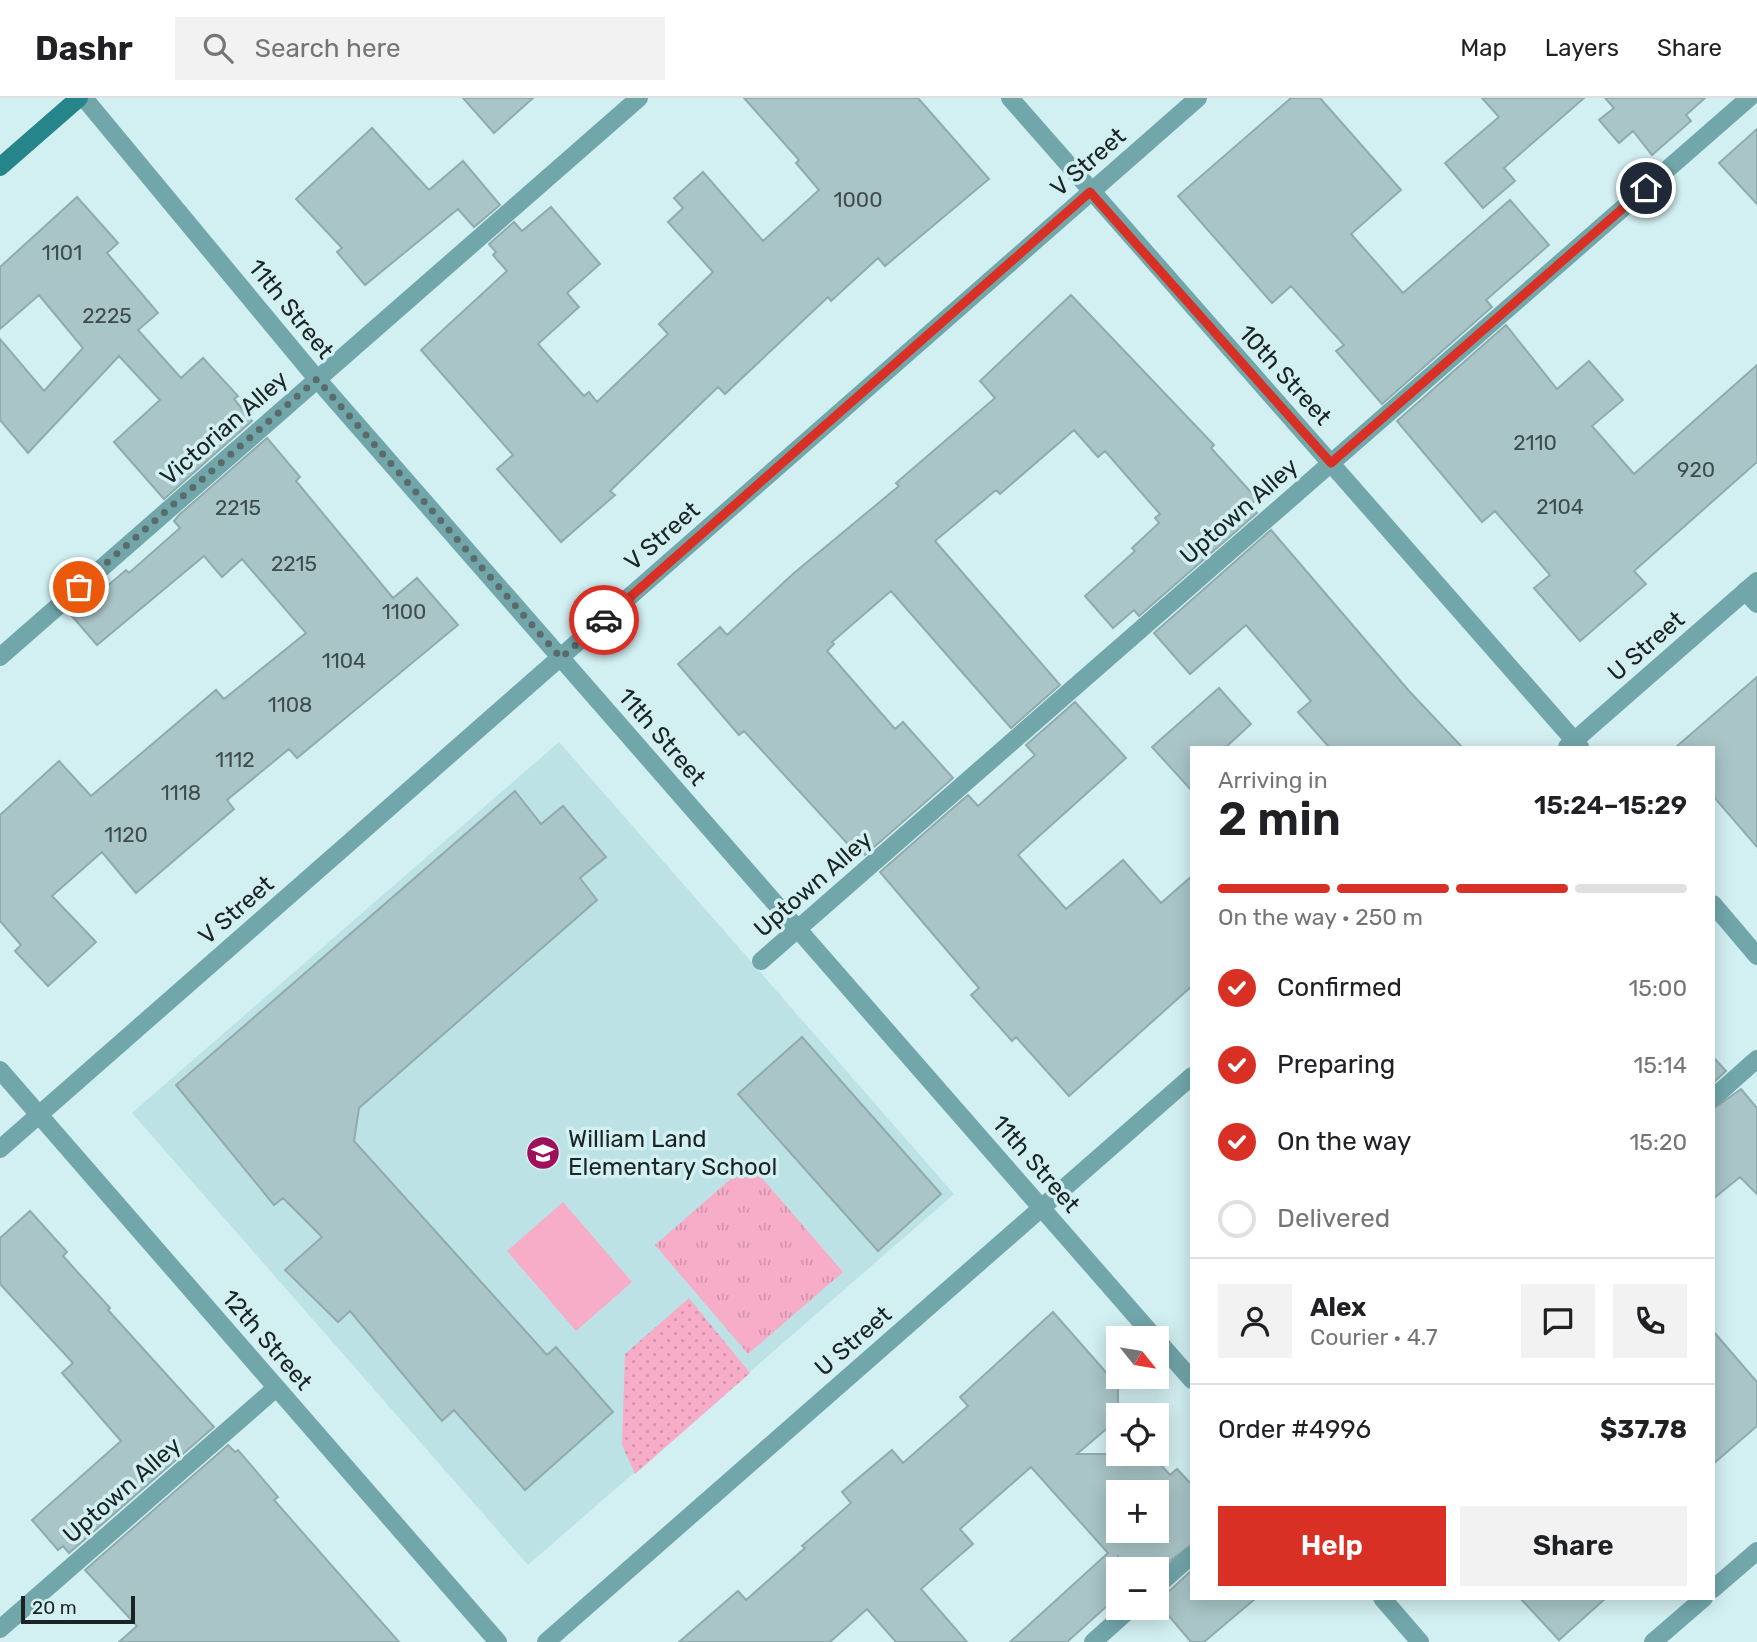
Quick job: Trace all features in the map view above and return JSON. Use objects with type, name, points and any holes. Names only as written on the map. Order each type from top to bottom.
[{"type":"main road","points":[[0,167],[82,98]]},
{"type":"street","name":"11th Street","points":[[82,98],[317,379],[1145,1326]]},
{"type":"street","name":"Victorian Alley","points":[[0,657],[639,98]]},
{"type":"street","name":"10th Street","points":[[1010,98],[1331,463],[1574,745]]},
{"type":"street","name":"V Street","points":[[0,1149],[1198,98]]},
{"type":"street","name":"Uptown Alley","points":[[761,961],[1749,98]]},
{"type":"street","name":"U Street","points":[[1574,745],[1753,592]]},
{"type":"street","points":[[1715,906],[1757,956]]},
{"type":"street","points":[[1715,1096],[1757,1059]]},
{"type":"street","name":"12th Street","points":[[0,1070],[498,1642]]},
{"type":"street","name":"U Street","points":[[546,1642],[1190,1078]]},
{"type":"street","name":"11th Street","points":[[1169,1354],[1190,1378]]},
{"type":"street","name":"Uptown Alley","points":[[0,1629],[276,1388]]},
{"type":"street","points":[[1715,1587],[1757,1551]]},
{"type":"street","points":[[1169,1575],[1190,1557]]},
{"type":"street","points":[[1384,1600],[1420,1642]]},
{"type":"street","points":[[1653,1642],[1702,1600]]},
{"type":"street","points":[[1093,1642],[1118,1620]]},
{"type":"shaded area","name":"William Land Elementary School","points":[[559,742],[954,1194],[528,1565],[132,1113]]},
{"type":"green space","points":[[749,1163],[843,1272],[748,1354],[655,1245]]},
{"type":"green space","points":[[563,1202],[632,1282],[576,1331],[507,1251]]},
{"type":"green space","points":[[689,1298],[750,1373],[635,1474],[622,1445],[625,1354]]},
{"type":"building","points":[[463,98],[533,98],[494,133]]},
{"type":"building","points":[[744,98],[918,98],[989,179],[885,266],[878,258],[831,301],[828,297],[725,394],[718,387],[610,491],[615,495],[561,542],[497,469],[513,455],[421,350],[507,271],[493,255],[496,252],[489,244],[514,222],[522,231],[551,207],[600,264],[567,293],[579,307],[538,344],[584,396],[589,392],[597,402],[668,334],[659,324],[713,272],[668,222],[683,208],[674,198],[703,172],[763,241],[819,190],[796,163],[799,160]]},
{"type":"building","points":[[1291,98],[1320,98],[1401,190],[1351,234],[1403,293],[1510,200],[1549,245],[1486,300],[1492,307],[1382,404],[1336,351],[1344,345],[1291,286],[1272,303],[1178,196]]},
{"type":"building","points":[[1482,98],[1584,98],[1504,168],[1515,181],[1483,208],[1445,163],[1499,117]]},
{"type":"building","points":[[1605,98],[1705,98],[1686,115],[1691,121],[1652,155],[1633,131],[1619,143],[1599,120],[1614,108]]},
{"type":"building","points":[[372,128],[429,190],[463,161],[500,205],[474,227],[458,209],[365,285],[337,252],[342,248],[296,199]]},
{"type":"building","points":[[1757,129],[1757,204],[1719,163]]},
{"type":"building","points":[[77,197],[118,243],[107,253],[158,313],[138,330],[181,378],[203,358],[238,396],[234,399],[252,421],[164,499],[114,442],[160,400],[119,356],[28,453],[0,420],[0,339],[44,391],[83,348],[39,295],[0,329],[0,267]]},
{"type":"building","points":[[1071,295],[1214,445],[1211,448],[1257,499],[1250,505],[1257,513],[1139,616],[1134,610],[1113,628],[1085,596],[1135,551],[1132,548],[1159,523],[1155,518],[1160,514],[1105,451],[1098,457],[1074,430],[1000,494],[996,490],[935,541],[1060,685],[1011,728],[891,591],[832,642],[834,644],[827,651],[895,729],[903,722],[953,778],[865,855],[859,849],[855,852],[744,731],[739,735],[678,664],[720,627],[727,635],[794,573],[899,486],[896,483],[995,398],[980,381]]},
{"type":"building","points":[[1506,325],[1557,389],[1589,361],[1623,400],[1592,426],[1634,474],[1757,365],[1757,462],[1634,571],[1646,584],[1580,641],[1534,588],[1550,575],[1495,511],[1482,522],[1397,421]]},
{"type":"building","points":[[267,438],[300,477],[296,481],[393,598],[417,578],[458,625],[297,758],[289,749],[227,800],[234,809],[136,893],[102,852],[52,896],[96,942],[48,986],[15,951],[21,945],[0,921],[0,815],[59,761],[91,796],[216,690],[224,699],[306,633],[242,559],[222,577],[204,556],[97,645],[72,616],[126,570],[129,573],[180,528],[174,521],[179,515]]},
{"type":"building","points":[[1271,530],[1409,691],[1461,746],[1328,746],[1298,712],[1311,701],[1246,625],[1190,674],[1154,633]]},
{"type":"building","points":[[1757,677],[1757,847],[1715,798],[1715,746],[1677,746]]},
{"type":"building","points":[[1219,688],[1251,724],[1227,746],[1190,746],[1190,789],[1152,747]]},
{"type":"building","points":[[1075,702],[1126,758],[1018,855],[1066,909],[1123,860],[1161,903],[1190,878],[1190,988],[1069,1096],[1016,1037],[1012,1041],[971,995],[979,988],[880,872],[968,795],[978,806],[1035,755],[1026,745]]},
{"type":"building","points":[[515,791],[541,824],[563,806],[606,857],[580,878],[597,900],[359,1108],[354,1141],[547,1355],[556,1347],[613,1412],[525,1490],[454,1410],[442,1421],[350,1311],[338,1322],[285,1270],[322,1237],[283,1198],[274,1205],[176,1085]]},
{"type":"building","points":[[802,1037],[941,1194],[878,1251],[738,1094]]},
{"type":"building","points":[[1715,1059],[1726,1071],[1715,1081]]},
{"type":"building","points":[[1741,1089],[1757,1108],[1757,1194],[1740,1177],[1715,1197],[1715,1108]]},
{"type":"building","points":[[30,1211],[67,1252],[63,1256],[110,1308],[108,1310],[214,1427],[69,1553],[63,1546],[58,1550],[32,1520],[121,1441],[62,1373],[73,1363],[0,1284],[0,1238]]},
{"type":"building","points":[[1053,1312],[1106,1372],[1106,1390],[1118,1390],[1118,1403],[1106,1403],[1106,1429],[1077,1454],[1106,1454],[1106,1466],[1162,1466],[1170,1475],[1177,1469],[1190,1483],[1190,1546],[1169,1562],[1169,1557],[1106,1557],[1106,1607],[1067,1642],[1010,1642],[1108,1553],[1031,1467],[960,1529],[973,1544],[921,1589],[967,1642],[896,1642],[867,1609],[830,1642],[679,1642],[738,1591],[746,1600],[805,1548],[802,1546],[851,1503],[842,1492],[892,1450],[903,1463],[968,1406],[960,1397]]},
{"type":"building","points":[[1715,1333],[1757,1382],[1757,1426],[1715,1462]]},
{"type":"building","points":[[228,1445],[235,1452],[238,1450],[278,1497],[274,1500],[399,1642],[119,1642],[137,1626],[85,1570]]},
{"type":"building","points":[[1190,1572],[1190,1600],[1254,1600],[1204,1642],[1191,1642],[1169,1616],[1169,1591]]},
{"type":"building","points":[[1522,1600],[1604,1600],[1559,1640]]},
{"type":"way so far","points":[[79,587],[317,379],[561,658],[604,620]]},
{"type":"place","name":"William Land Elementary School","points":[[543,1153]]},
{"type":"route","points":[[604,620],[1090,192],[1331,463],[1646,188]]}]
